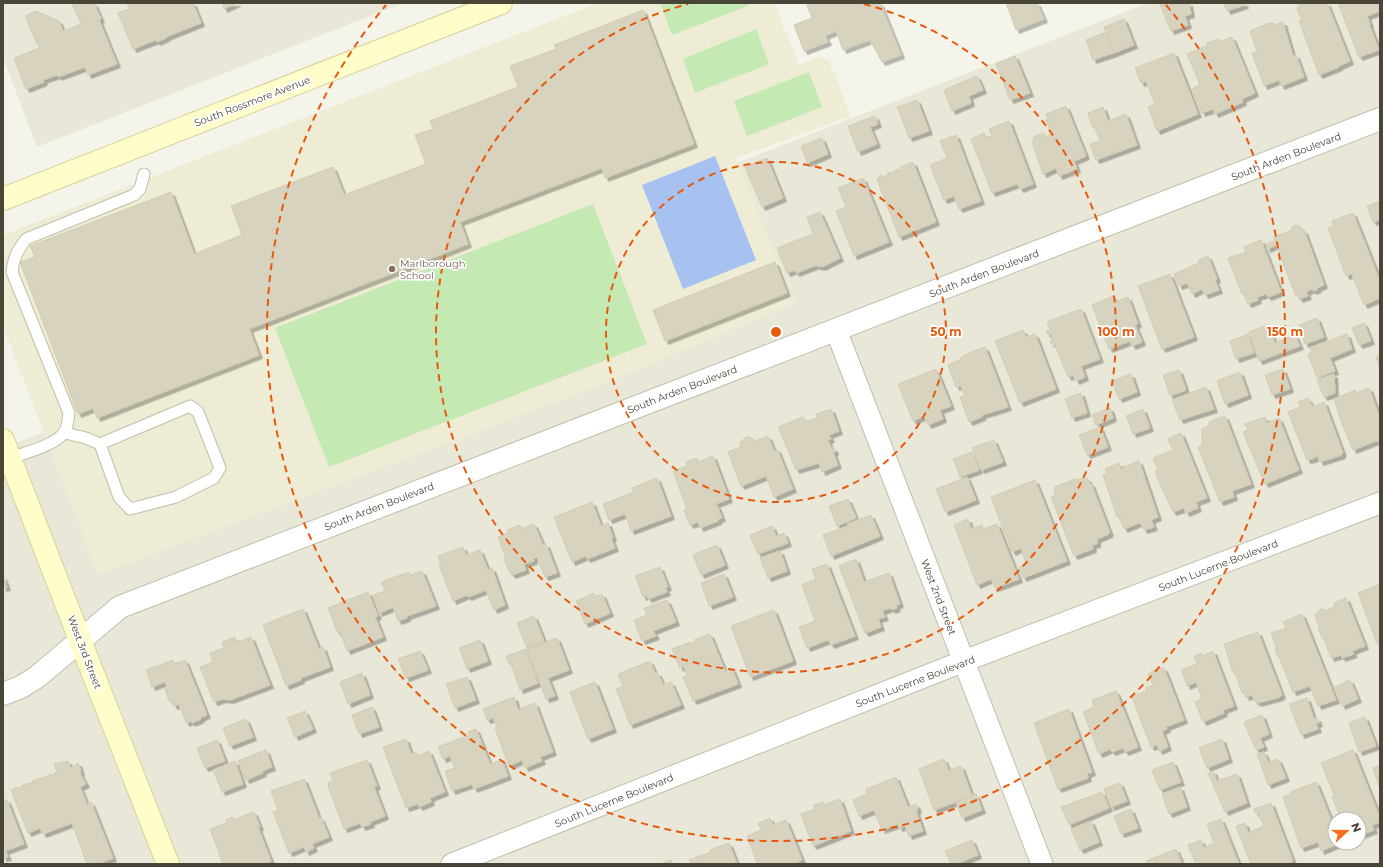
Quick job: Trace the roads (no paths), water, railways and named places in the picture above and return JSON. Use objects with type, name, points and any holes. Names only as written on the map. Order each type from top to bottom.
[{"type":"main road","name":"South Rossmore Avenue","points":[[3,199],[501,3]]},
{"type":"main road","name":"West 3rd Street","points":[[7,449],[168,864]]},
{"type":"street","name":"South Arden Boulevard","points":[[3,694],[21,687],[37,678],[81,642],[120,607],[1380,119]]},
{"type":"street","name":"West 2nd Street","points":[[836,330],[1042,864]]},
{"type":"street","name":"South Lucerne Boulevard","points":[[452,864],[964,661],[1380,503]]},
{"type":"lane","points":[[7,449],[54,442],[65,433],[69,413],[12,272],[13,260],[19,248],[26,239],[134,195],[140,189],[144,174]]},
{"type":"lane","points":[[65,433],[86,438],[100,444],[190,406],[198,412],[220,468],[214,478],[176,497],[130,510],[120,497],[100,444]]},
{"type":"water","points":[[715,156],[756,260],[683,289],[642,185]]},
{"type":"place","name":"Marlborough School","points":[[392,269]]}]
